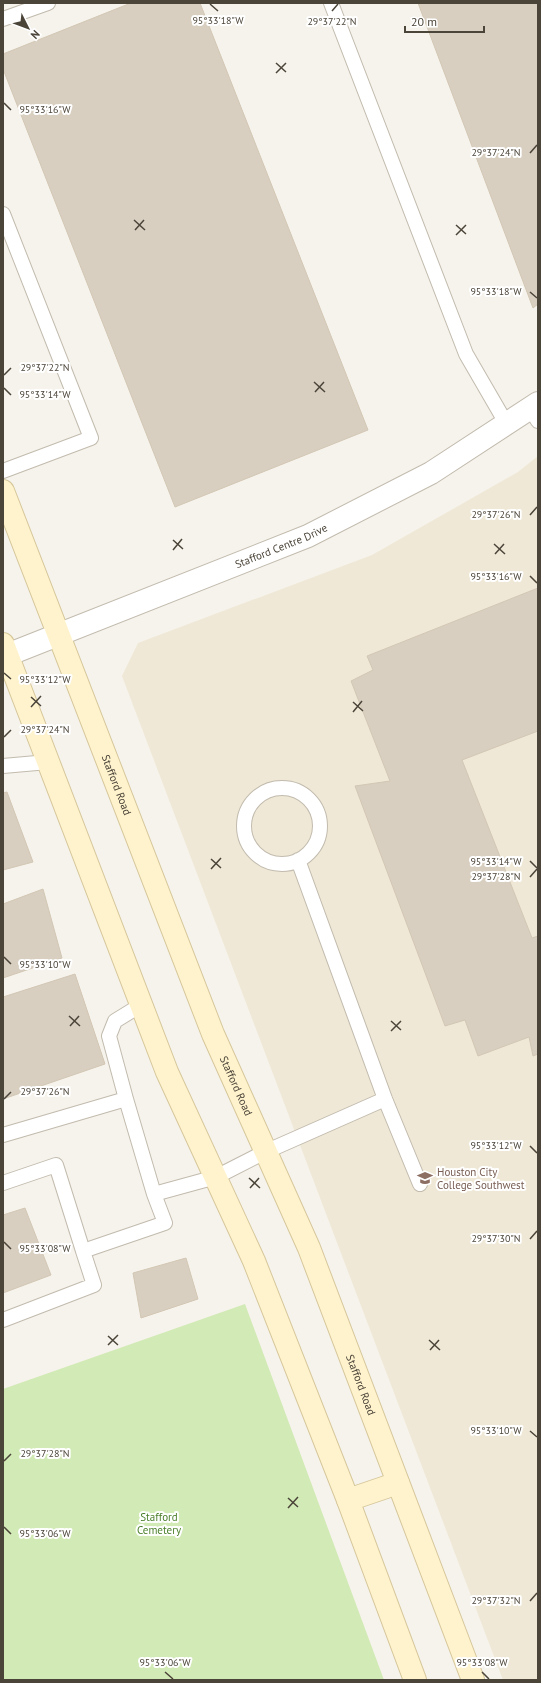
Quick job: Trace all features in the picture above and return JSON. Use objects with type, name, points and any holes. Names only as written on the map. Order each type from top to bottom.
[{"type":"main road","name":"Stafford Road","points":[[3,491],[213,1034],[309,1248],[473,1680]]},
{"type":"main road","points":[[4,651],[167,1072],[254,1261],[348,1500],[416,1680]]},
{"type":"main road","points":[[348,1500],[398,1483]]},
{"type":"street","name":"Stafford Centre Drive","points":[[4,651],[58,635],[308,536],[431,473],[506,424],[535,410]]},
{"type":"lane","points":[[3,19],[48,3]]},
{"type":"lane","points":[[331,3],[466,354],[506,424]]},
{"type":"lane","points":[[3,214],[91,438],[3,471]]},
{"type":"lane","points":[[3,766],[48,762]]},
{"type":"lane","points":[[274,788],[292,790],[308,798],[316,808],[320,820],[320,832],[316,844],[308,853],[298,860],[286,864],[273,863],[261,858],[249,844],[246,838],[244,825],[246,813],[253,802],[262,793],[274,788]]},
{"type":"lane","points":[[298,860],[385,1099],[420,1184]]},
{"type":"lane","points":[[83,1251],[165,1223],[154,1194],[109,1036],[115,1021],[141,1005]]},
{"type":"lane","points":[[3,1135],[126,1098]]},
{"type":"lane","points":[[154,1194],[216,1177],[265,1152],[385,1099]]},
{"type":"lane","points":[[3,1183],[56,1166],[94,1285],[3,1320]]},
{"type":"shaded area","name":"Houston City College Southwest","points":[[538,456],[538,1680],[503,1680],[122,676],[138,643],[372,555],[518,472]]},
{"type":"green space","name":"Stafford Cemetery","points":[[245,1304],[384,1680],[3,1680],[3,1389]]},
{"type":"building","points":[[131,3],[200,3],[368,430],[175,507],[3,69],[3,54]]},
{"type":"building","points":[[418,3],[538,3],[538,304],[533,308]]},
{"type":"building","points":[[538,588],[538,731],[462,760],[532,938],[538,936],[538,1054],[533,1056],[529,1037],[478,1056],[465,1020],[445,1026],[355,786],[390,781],[351,681],[373,670],[367,656]]},
{"type":"building","points":[[7,792],[33,862],[3,870],[3,793]]},
{"type":"building","points":[[43,889],[62,958],[3,978],[3,904]]},
{"type":"building","points":[[75,974],[105,1064],[3,1099],[3,997]]},
{"type":"building","points":[[25,1208],[51,1275],[3,1293],[3,1215]]},
{"type":"building","points":[[186,1258],[198,1299],[141,1318],[133,1273]]},
{"type":"place","name":"Houston City College Southwest","points":[[425,1178]]}]
